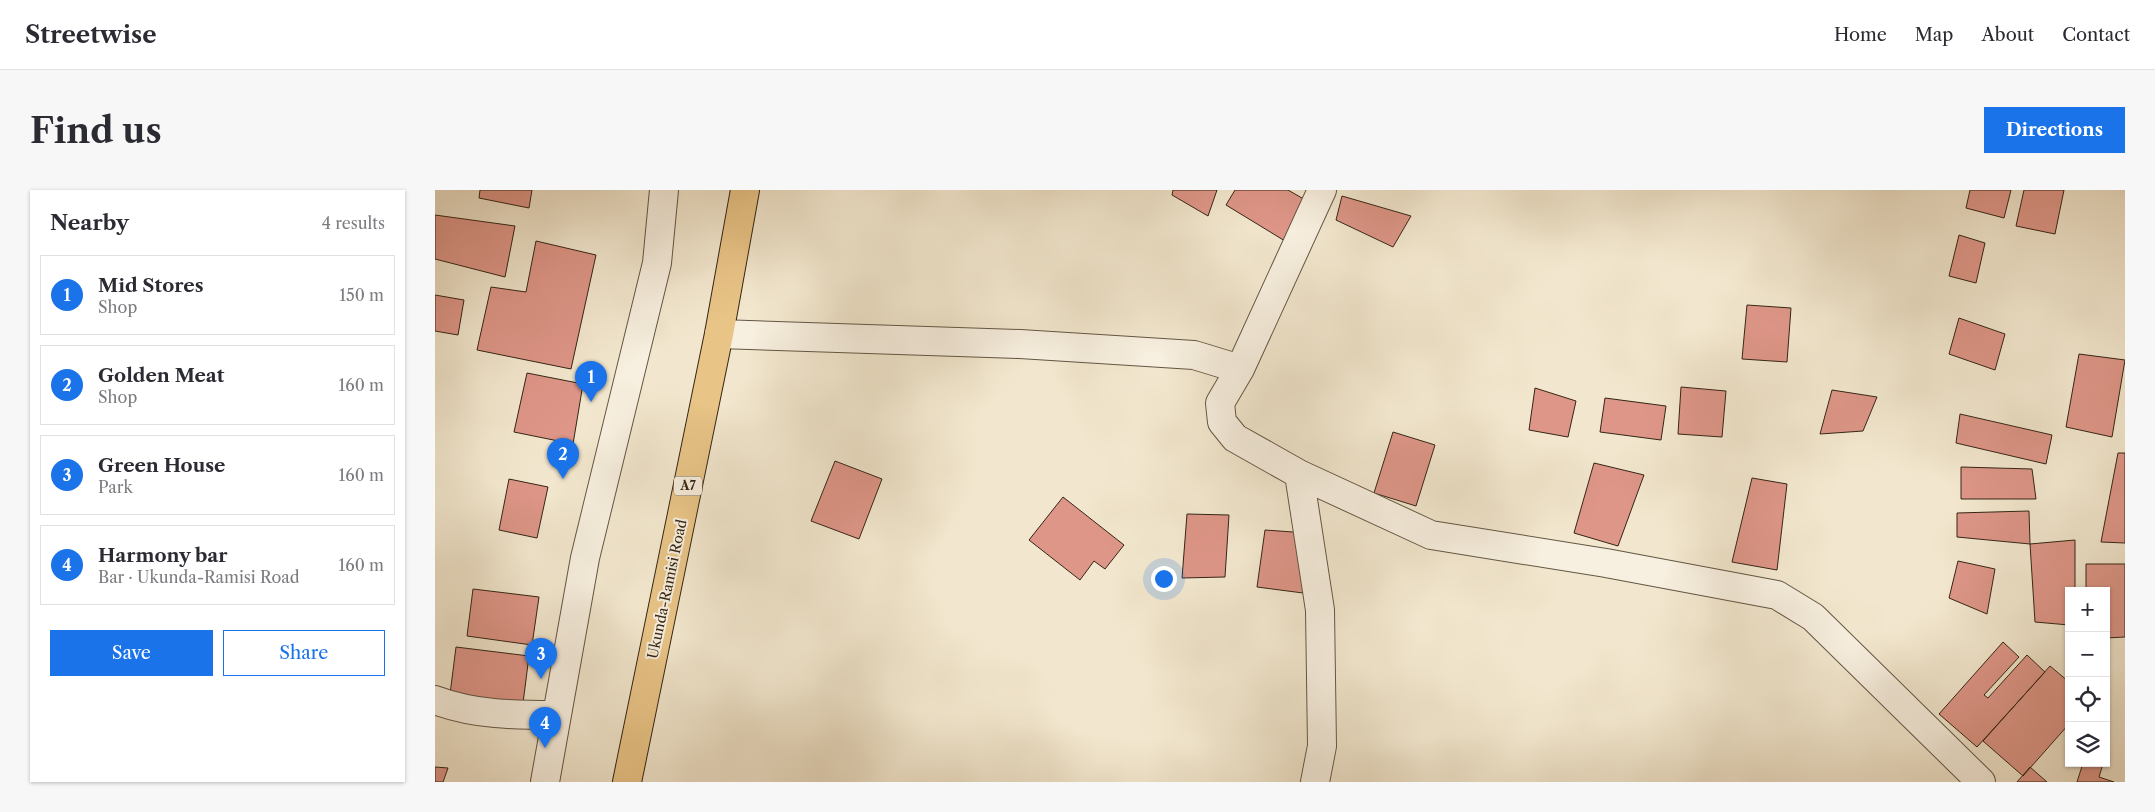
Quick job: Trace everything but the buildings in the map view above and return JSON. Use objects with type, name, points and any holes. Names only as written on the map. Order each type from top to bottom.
[{"type":"highway","name":"Ukunda-Ramisi Road","points":[[627,782],[719,334],[745,190]]},
{"type":"street","points":[[545,782],[585,558],[657,263],[664,190]]},
{"type":"street","points":[[1322,190],[1240,369],[1220,402],[1222,422],[1235,438],[1299,474],[1431,535],[1606,563],[1777,595],[1813,617],[1981,782]]},
{"type":"street","points":[[719,334],[1020,344],[1194,355],[1240,369]]},
{"type":"street","points":[[1299,474],[1320,610],[1322,746],[1315,782]]},
{"type":"street","points":[[435,700],[460,709],[511,715],[557,715]]},
{"type":"place","name":"Mid Stores","points":[[591,402]]},
{"type":"place","name":"Golden Meat","points":[[563,479]]},
{"type":"place","name":"Green House","points":[[541,679]]},
{"type":"place","name":"Harmony bar","points":[[545,748]]}]
